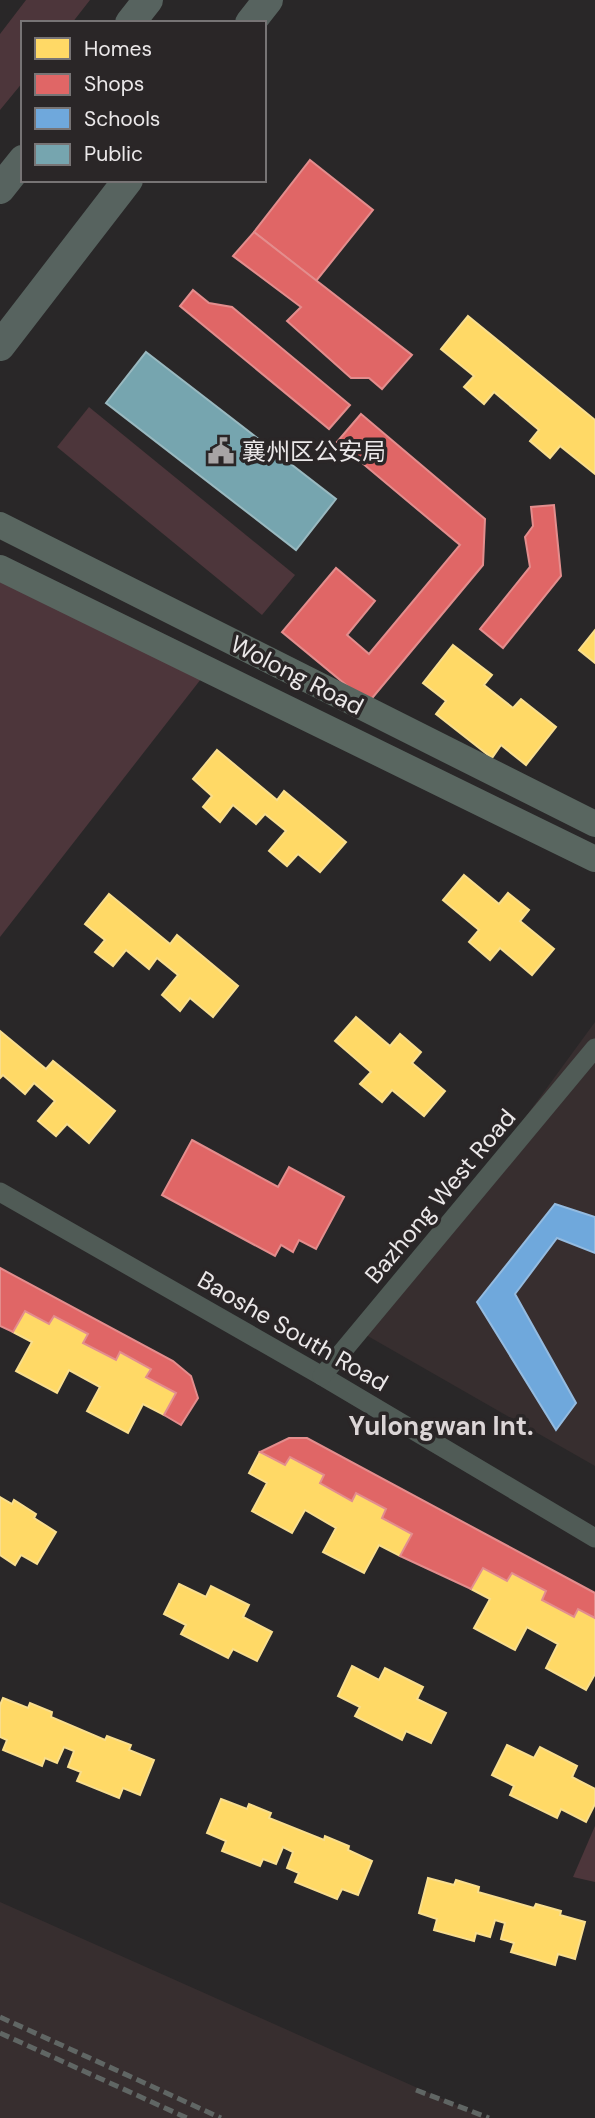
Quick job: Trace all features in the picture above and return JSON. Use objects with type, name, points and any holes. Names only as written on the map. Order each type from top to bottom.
[{"type":"main road","points":[[132,21],[148,0]]},
{"type":"main road","points":[[252,21],[268,0]]},
{"type":"main road","points":[[0,189],[21,163]]},
{"type":"main road","points":[[0,346],[126,182]]},
{"type":"main road","name":"Wolong Road","points":[[0,525],[595,824]]},
{"type":"main road","name":"Wolong Road","points":[[0,568],[595,859]]},
{"type":"street","name":"Bazhong West Road","points":[[322,1376],[595,1048]]},
{"type":"street","name":"Baoshe South Road","points":[[0,1192],[322,1376],[595,1538]]},
{"type":"shaded area","points":[[26,0],[90,0],[74,21],[21,21],[21,84],[0,110],[0,34]]},
{"type":"shaded area","points":[[89,407],[295,575],[262,615],[57,447]]},
{"type":"shaded area","points":[[0,568],[208,670],[0,937]]},
{"type":"shaded area","points":[[595,1022],[595,1466],[366,1335]]},
{"type":"shaded area","points":[[595,1826],[595,1882],[573,1877]]},
{"type":"shaded area","points":[[0,1902],[485,2118],[0,2118]]},
{"type":"building: Homes","points":[[468,316],[595,420],[595,474],[560,446],[550,458],[530,441],[539,430],[494,392],[484,404],[464,387],[474,376],[441,349]]},
{"type":"building: Homes","points":[[595,630],[595,663],[579,650]]},
{"type":"building: Homes","points":[[453,645],[492,675],[484,685],[513,708],[521,699],[556,727],[526,765],[501,745],[492,758],[436,714],[446,701],[423,683]]},
{"type":"building: Homes","points":[[217,750],[277,800],[284,791],[346,842],[320,872],[298,854],[287,866],[269,851],[286,831],[265,814],[256,824],[233,805],[220,822],[203,807],[212,796],[193,779]]},
{"type":"building: Homes","points":[[464,875],[499,904],[508,893],[529,910],[520,921],[554,949],[532,975],[500,948],[490,960],[469,942],[479,930],[443,900]]},
{"type":"building: Homes","points":[[109,894],[170,944],[177,935],[238,986],[213,1017],[190,998],[180,1011],[162,995],[178,975],[157,958],[149,969],[126,950],[113,966],[95,952],[105,940],[85,924]]},
{"type":"building: Homes","points":[[356,1017],[390,1046],[400,1034],[421,1052],[412,1063],[445,1091],[424,1116],[392,1090],[382,1102],[360,1084],[371,1072],[335,1041]]},
{"type":"building: Homes","points":[[0,1031],[46,1069],[53,1061],[115,1111],[89,1143],[67,1124],[56,1136],[38,1121],[55,1101],[34,1083],[25,1094],[3,1075],[0,1078]]},
{"type":"building: Homes","points":[[25,1311],[49,1324],[54,1316],[88,1334],[83,1343],[116,1360],[120,1352],[151,1369],[146,1377],[176,1393],[164,1415],[143,1404],[128,1433],[87,1411],[100,1387],[69,1370],[57,1393],[16,1371],[32,1342],[13,1332]]},
{"type":"building: Homes","points":[[260,1452],[285,1465],[290,1457],[324,1475],[320,1483],[352,1501],[356,1493],[386,1509],[382,1518],[412,1534],[400,1556],[379,1545],[364,1573],[323,1552],[336,1528],[305,1510],[292,1533],[252,1511],[267,1483],[249,1473]]},
{"type":"building: Homes","points":[[0,1497],[12,1504],[14,1500],[36,1514],[34,1518],[56,1532],[37,1564],[21,1555],[15,1565],[0,1555]]},
{"type":"building: Homes","points":[[483,1568],[507,1581],[512,1573],[546,1591],[542,1600],[574,1617],[578,1609],[595,1618],[595,1674],[586,1690],[546,1668],[558,1644],[527,1627],[515,1650],[474,1628],[490,1599],[471,1589]]},
{"type":"building: Homes","points":[[179,1584],[206,1597],[211,1586],[249,1605],[243,1617],[272,1632],[257,1661],[233,1649],[228,1658],[181,1634],[186,1625],[164,1614]]},
{"type":"building: Homes","points":[[352,1666],[379,1680],[385,1668],[423,1687],[417,1699],[446,1713],[431,1743],[406,1731],[402,1740],[355,1716],[360,1707],[338,1696]]},
{"type":"building: Homes","points":[[3,1698],[28,1708],[30,1703],[52,1712],[51,1717],[105,1740],[107,1736],[131,1745],[129,1750],[154,1760],[140,1795],[123,1788],[119,1798],[77,1781],[81,1772],[68,1767],[74,1751],[64,1747],[57,1763],[45,1758],[42,1766],[3,1750],[7,1740],[0,1737],[0,1705]]},
{"type":"building: Homes","points":[[507,1745],[534,1758],[540,1747],[577,1766],[572,1777],[595,1789],[595,1804],[586,1822],[561,1809],[557,1818],[510,1795],[514,1786],[492,1775]]},
{"type":"building: Homes","points":[[221,1799],[247,1809],[249,1804],[271,1813],[269,1818],[324,1840],[325,1836],[349,1846],[348,1850],[372,1861],[358,1895],[342,1889],[337,1899],[295,1882],[299,1873],[287,1868],[293,1852],[283,1847],[276,1864],[263,1859],[260,1866],[222,1851],[226,1841],[207,1833]]},
{"type":"building: Homes","points":[[428,1878],[454,1885],[456,1880],[479,1887],[478,1892],[534,1908],[536,1904],[561,1911],[560,1915],[585,1922],[575,1959],[558,1954],[555,1965],[511,1952],[514,1943],[501,1939],[505,1923],[495,1920],[490,1937],[476,1933],[474,1941],[434,1930],[437,1919],[419,1913]]},
{"type":"building: Shops","points":[[310,160],[373,210],[316,281],[254,232]]},
{"type":"building: Shops","points":[[254,232],[412,355],[382,389],[369,378],[351,378],[287,321],[301,307],[233,256]]},
{"type":"building: Shops","points":[[193,290],[209,303],[232,307],[350,405],[329,429],[180,306]]},
{"type":"building: Shops","points":[[361,414],[485,519],[483,565],[368,703],[282,632],[336,568],[375,601],[347,635],[369,654],[460,545],[337,442]]},
{"type":"building: Shops","points":[[554,505],[561,576],[503,648],[480,629],[530,567],[525,537],[533,526],[531,507]]},
{"type":"building: Shops","points":[[192,1140],[278,1187],[289,1167],[344,1197],[316,1249],[299,1240],[293,1252],[281,1245],[275,1256],[162,1195]]},
{"type":"building: Shops","points":[[0,1268],[173,1361],[191,1376],[198,1398],[181,1425],[164,1415],[176,1393],[146,1377],[151,1369],[120,1352],[116,1360],[83,1343],[88,1334],[54,1316],[49,1324],[25,1311],[13,1332],[0,1326]]},
{"type":"building: Shops","points":[[289,1438],[307,1438],[595,1593],[595,1618],[578,1609],[574,1617],[542,1600],[546,1591],[512,1573],[507,1581],[483,1568],[471,1589],[400,1556],[412,1534],[382,1518],[386,1509],[356,1493],[352,1501],[320,1483],[324,1475],[290,1457],[285,1465],[260,1452]]},
{"type":"building: Schools","points":[[555,1204],[595,1217],[595,1253],[557,1238],[515,1294],[576,1403],[556,1430],[477,1302]]},
{"type":"building: Public","name":"襄州区公安局","points":[[146,352],[336,499],[296,550],[106,403]]},
{"type":"railway","points":[[0,2017],[221,2118]]},
{"type":"railway","points":[[0,2033],[187,2118]]},
{"type":"railway","points":[[416,2090],[489,2118]]},
{"type":"place","name":"襄州区公安局","points":[[221,451]]},
{"type":"district","name":"Yulongwan Int.","points":[[441,1426]]}]
